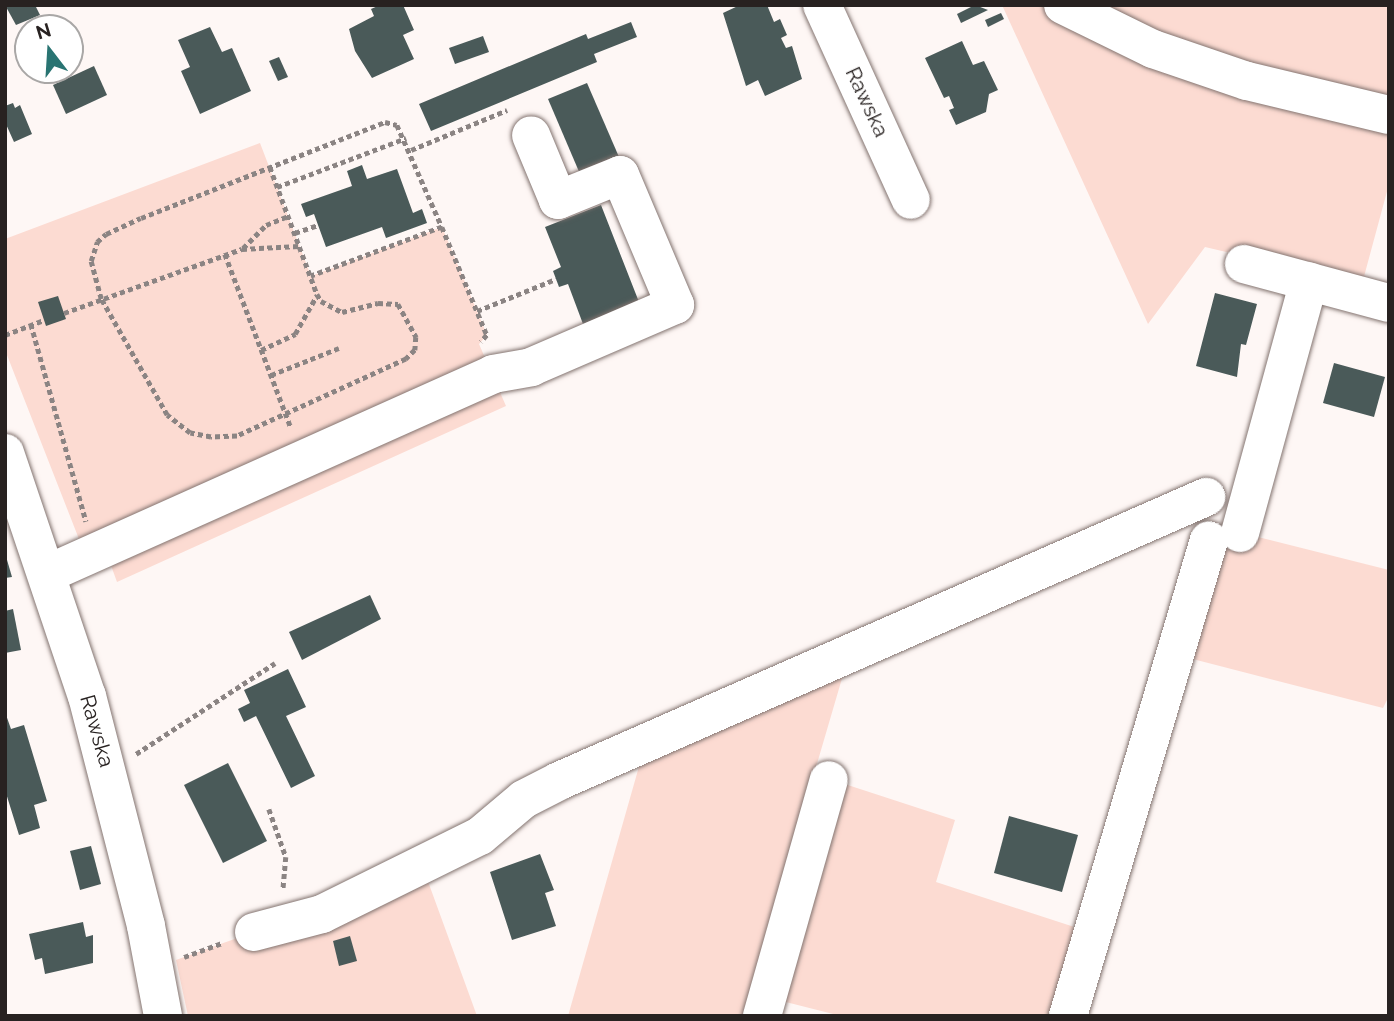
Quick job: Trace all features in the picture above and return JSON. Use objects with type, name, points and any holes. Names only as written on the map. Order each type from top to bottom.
[{"type":"street","name":"Rawska","points":[[822,5],[911,200]]},
{"type":"street","points":[[1063,5],[1153,49],[1223,73],[1389,115]]},
{"type":"street","points":[[49,573],[493,374],[531,367],[675,305],[620,175],[558,200],[521,122]]},
{"type":"street","points":[[1244,264],[1389,303]]},
{"type":"street","points":[[1068,1016],[1309,281]]},
{"type":"street","name":"Rawska","points":[[5,453],[49,573],[107,768],[163,1016]]},
{"type":"street","points":[[254,932],[322,914],[480,836],[524,799],[559,780],[1206,497]]},
{"type":"street","points":[[762,1016],[830,780]]},
{"type":"path","points":[[270,167],[317,294],[325,306],[342,312],[378,303],[398,304],[413,330],[415,349],[406,359],[285,411],[237,436],[211,438],[182,428],[167,415],[101,299],[91,261],[97,242],[106,234],[270,167],[384,122],[397,125],[406,138],[487,335],[479,344]]},
{"type":"path","points":[[411,150],[521,122]]},
{"type":"path","points":[[277,187],[406,138]]},
{"type":"path","points":[[242,249],[266,225],[288,215]]},
{"type":"path","points":[[295,233],[318,225]]},
{"type":"path","points":[[311,276],[442,228]]},
{"type":"path","points":[[64,313],[242,249],[299,246]]},
{"type":"path","points":[[225,254],[291,428]]},
{"type":"path","points":[[477,312],[556,279]]},
{"type":"path","points":[[261,350],[295,334],[307,319],[317,294]]},
{"type":"path","points":[[5,335],[44,320]]},
{"type":"path","points":[[31,324],[95,552]]},
{"type":"path","points":[[271,375],[339,348]]},
{"type":"path","points":[[107,768],[146,750],[275,663]]},
{"type":"path","points":[[154,967],[254,932],[286,880],[283,843],[269,809]]},
{"type":"shaded area","points":[[1002,5],[1389,5],[1389,184],[1362,284],[1205,247],[1148,324]]},
{"type":"shaded area","points":[[260,143],[311,276],[442,227],[487,335],[479,344],[506,406],[117,582],[105,549],[86,557],[5,350],[5,239]]},
{"type":"shaded area","points":[[1222,528],[1389,570],[1389,696],[1383,708],[1185,657]]},
{"type":"shaded area","points":[[843,675],[814,774],[955,820],[936,882],[1102,936],[1078,1016],[841,1016],[770,998],[764,1016],[568,1016],[640,763]]},
{"type":"shaded area","points":[[418,854],[477,1016],[188,1016],[176,960],[254,932],[325,894]]},
{"type":"building","points":[[5,5],[35,5],[40,14],[14,14],[14,21]]},
{"type":"building","points":[[380,5],[403,5],[414,30],[403,35],[414,59],[372,78],[355,51],[349,29],[374,16],[371,9]]},
{"type":"building","points":[[740,5],[767,5],[774,22],[780,19],[787,35],[781,38],[786,48],[792,46],[802,79],[765,96],[758,80],[746,86],[723,13]]},
{"type":"building","points":[[975,5],[988,10],[961,23],[957,14]]},
{"type":"building","points":[[1001,13],[1004,19],[988,27],[985,20]]},
{"type":"building","points":[[631,22],[637,37],[594,54],[597,62],[431,131],[419,104],[586,34],[588,39]]},
{"type":"building","points":[[210,27],[222,52],[232,48],[251,91],[200,114],[181,71],[190,67],[178,40]]},
{"type":"building","points":[[483,36],[489,52],[455,64],[449,48]]},
{"type":"building","points":[[962,41],[973,65],[984,61],[998,90],[989,94],[986,112],[956,125],[949,110],[954,108],[949,96],[944,98],[925,58]]},
{"type":"building","points":[[279,57],[288,77],[278,81],[269,61]]},
{"type":"building","points":[[94,66],[107,95],[66,114],[53,85],[84,84],[84,71]]},
{"type":"building","points":[[587,83],[619,157],[580,174],[548,99]]},
{"type":"building","points":[[13,103],[15,108],[20,105],[32,134],[14,142],[5,122],[5,106]]},
{"type":"building","points":[[362,165],[367,179],[397,169],[413,213],[422,209],[427,223],[386,238],[382,227],[326,247],[314,214],[306,217],[301,204],[352,186],[347,171]]},
{"type":"building","points":[[601,205],[639,302],[583,324],[568,284],[559,287],[553,271],[561,267],[545,227]]},
{"type":"building","points":[[1215,293],[1257,304],[1246,345],[1241,344],[1237,377],[1196,366]]},
{"type":"building","points":[[58,296],[66,319],[46,326],[38,302]]},
{"type":"building","points":[[1334,363],[1385,377],[1374,417],[1323,403]]},
{"type":"building","points":[[5,553],[12,577],[5,578]]},
{"type":"building","points":[[370,595],[381,619],[302,660],[289,632]]},
{"type":"building","points":[[13,609],[21,650],[5,653],[5,611]]},
{"type":"building","points":[[288,669],[306,707],[286,716],[315,776],[291,788],[256,716],[244,722],[238,709],[250,703],[244,690]]},
{"type":"building","points":[[5,712],[11,729],[24,725],[47,801],[34,805],[40,828],[19,835],[5,790]]},
{"type":"building","points":[[228,763],[267,841],[223,863],[184,785]]},
{"type":"building","points":[[1009,816],[1078,835],[1062,892],[994,873]]},
{"type":"building","points":[[91,846],[101,884],[80,890],[70,851]]},
{"type":"building","points":[[540,854],[554,890],[545,893],[556,926],[512,940],[490,872]]},
{"type":"building","points":[[83,922],[86,937],[93,935],[93,963],[45,974],[42,958],[35,960],[29,934]]},
{"type":"building","points":[[350,936],[357,961],[339,966],[333,941]]}]
